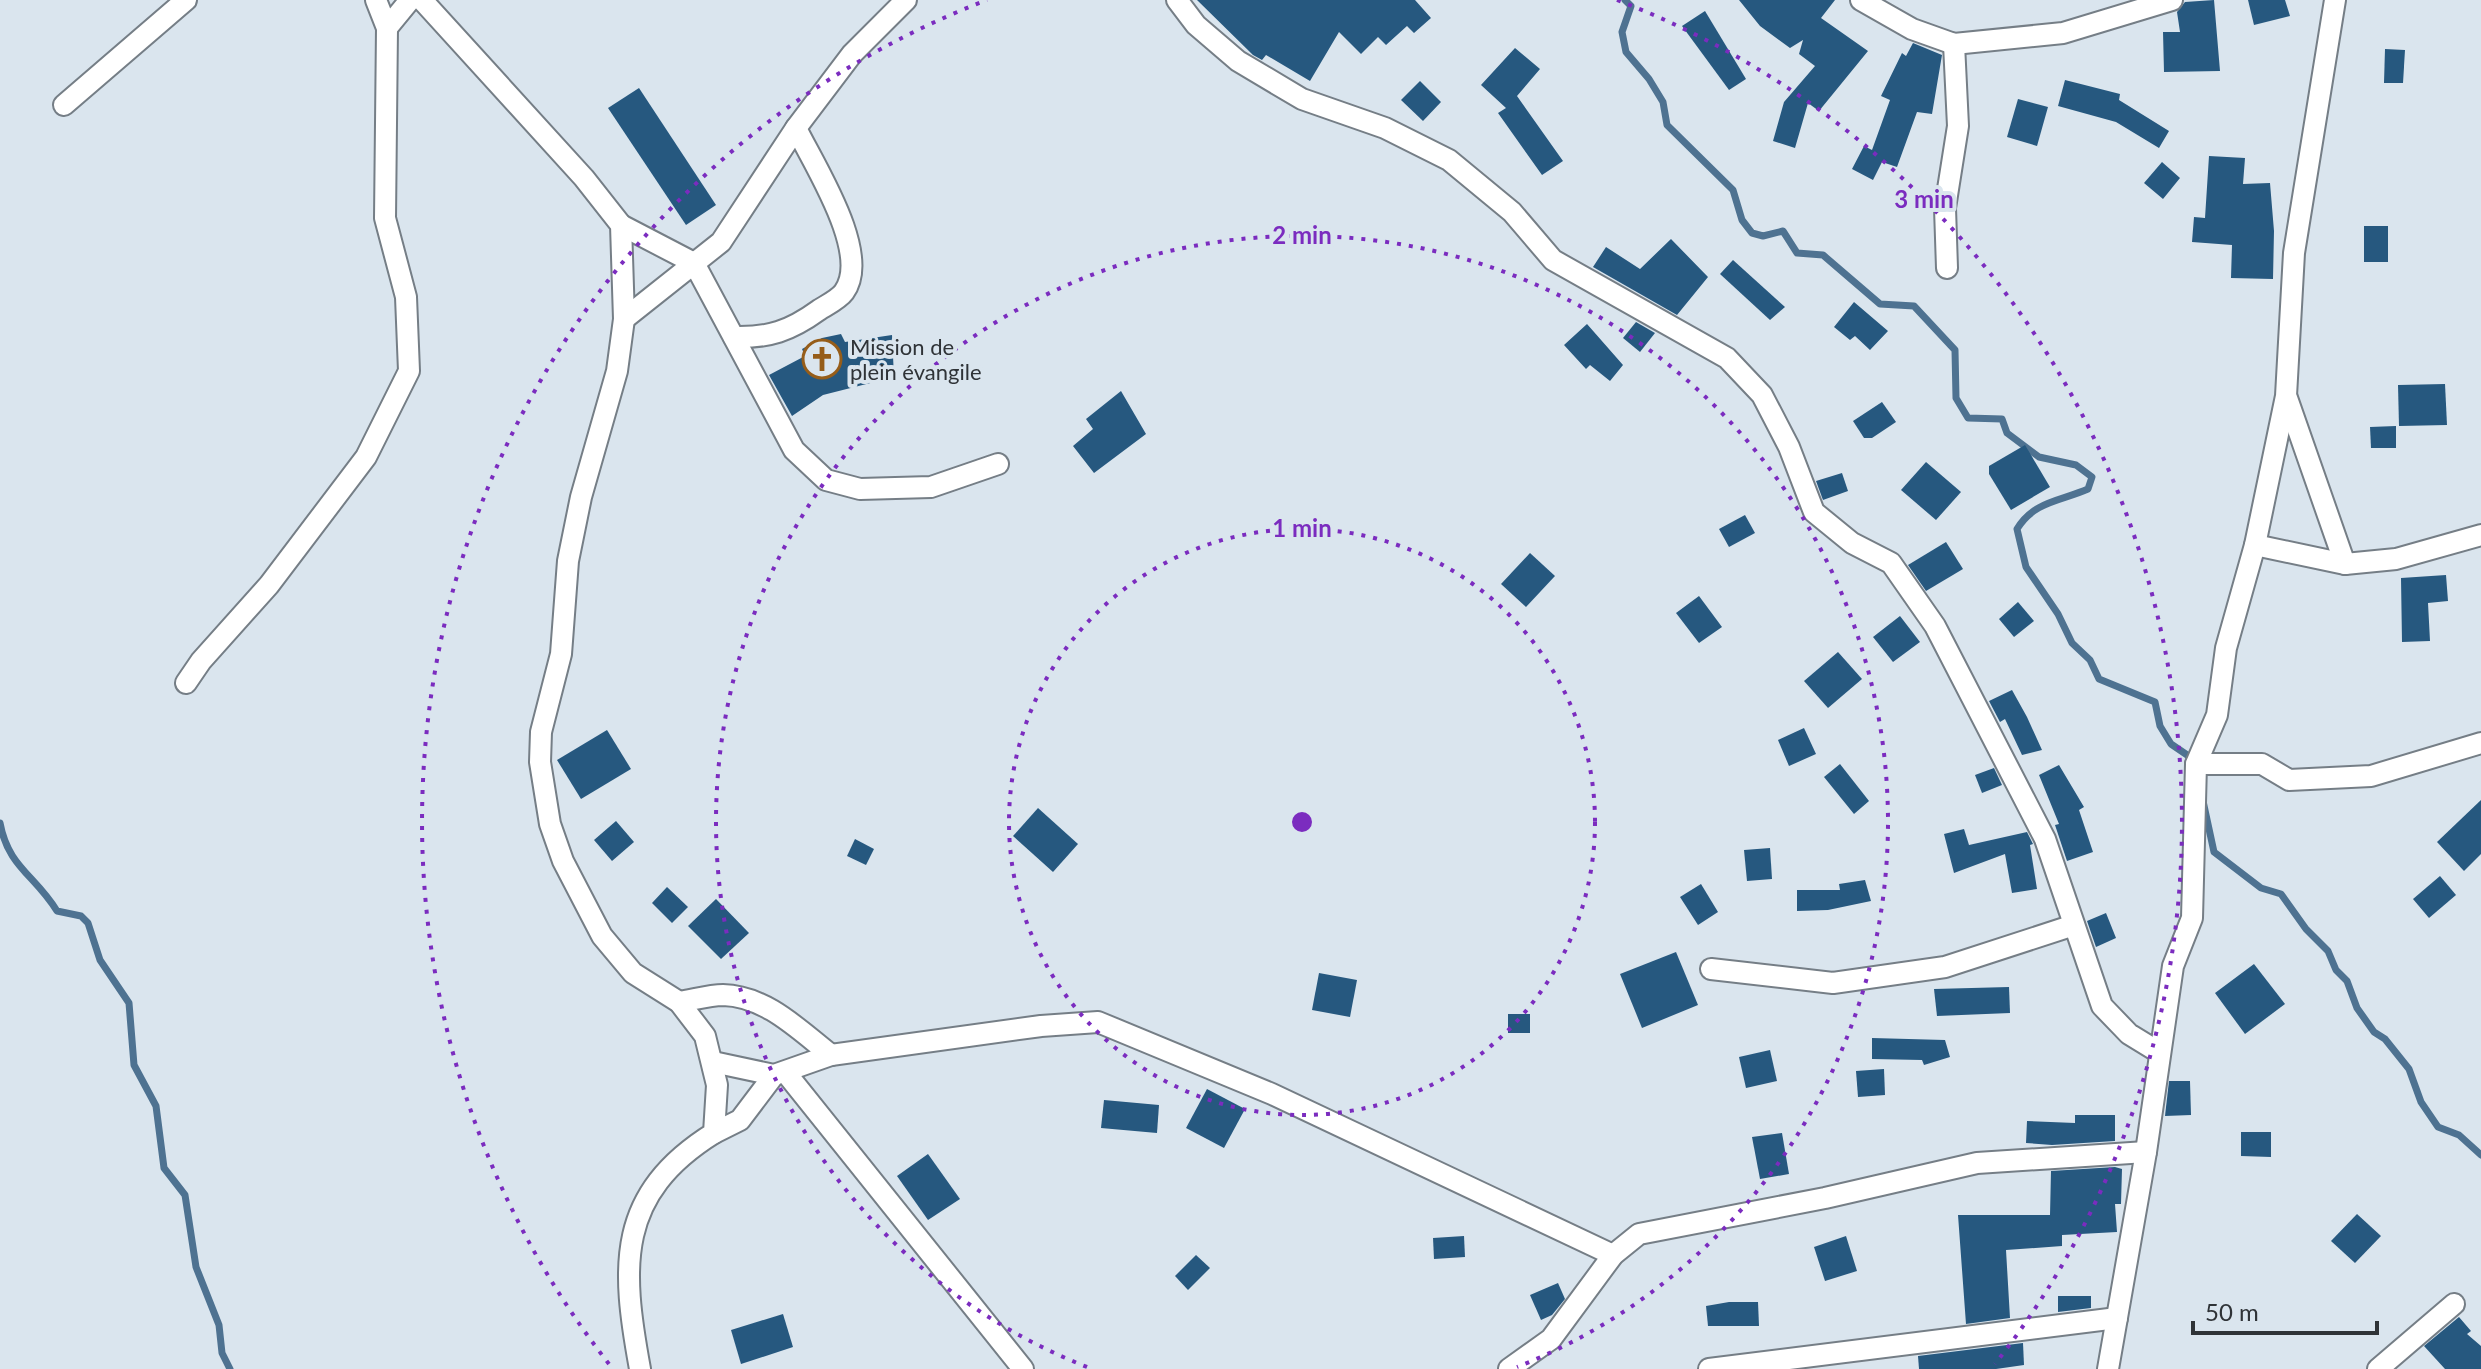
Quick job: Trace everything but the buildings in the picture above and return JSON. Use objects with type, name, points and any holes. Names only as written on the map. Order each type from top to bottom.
[{"type":"street","points":[[64,105],[186,0]]},
{"type":"street","points":[[186,683],[201,661],[269,585],[366,457],[409,371],[406,297],[385,218],[387,28],[376,0]]},
{"type":"street","points":[[387,28],[410,0]]},
{"type":"street","points":[[422,0],[584,178],[621,225],[694,263],[794,450],[826,480],[860,489],[931,487],[998,464]]},
{"type":"street","points":[[624,319],[721,242],[796,128],[852,54],[906,0]]},
{"type":"street","points":[[1177,0],[1196,25],[1238,61],[1302,99],[1385,128],[1449,160],[1512,212],[1553,260],[1727,358],[1762,395],[1789,447],[1814,512],[1852,543],[1891,563],[1935,626],[2045,839],[2102,1006],[2129,1034],[2160,1053]]},
{"type":"street","points":[[1861,0],[1912,29],[1954,44],[2063,33],[2172,0]]},
{"type":"street","points":[[2108,1369],[2146,1152],[2173,966],[2192,918],[2196,764],[2217,715],[2226,648],[2255,545],[2286,396],[2294,253],[2335,0]]},
{"type":"street","points":[[1947,268],[1945,208],[1958,126],[1954,44]]},
{"type":"street","points":[[734,337],[765,338],[807,319],[844,292],[854,266],[849,239],[796,128]]},
{"type":"street","points":[[621,225],[624,319],[617,371],[581,497],[568,561],[561,654],[541,732],[540,762],[550,824],[563,861],[602,936],[633,973],[679,1002],[705,1036],[713,1062],[718,1116],[714,1133]]},
{"type":"street","points":[[2286,396],[2345,564]]},
{"type":"street","points":[[2255,545],[2345,564],[2396,559],[2481,535]]},
{"type":"street","points":[[2196,764],[2262,764],[2289,780],[2371,776],[2481,743]]},
{"type":"street","points":[[1711,969],[1833,983],[1945,967],[2074,925]]},
{"type":"street","points":[[679,1002],[720,995],[745,998],[785,1018],[831,1055]]},
{"type":"street","points":[[640,1369],[626,1284],[640,1214],[651,1190],[667,1167],[714,1133],[740,1120],[780,1074],[831,1055],[1098,1022],[1272,1094],[1613,1255]]},
{"type":"street","points":[[713,1062],[780,1074],[1023,1369]]},
{"type":"street","points":[[1509,1369],[1551,1339],[1613,1255],[1639,1234],[1825,1198],[1977,1163],[2146,1152]]},
{"type":"street","points":[[2378,1369],[2454,1304]]},
{"type":"street","points":[[1709,1369],[2117,1318]]},
{"type":"waterway","points":[[1625,0],[1631,6],[1622,32],[1626,52],[1649,79],[1663,102],[1667,125],[1733,190],[1742,220],[1752,233],[1763,236],[1783,231],[1797,253],[1823,255],[1880,304],[1914,306],[1955,350],[1956,398],[1968,418],[2002,419],[2007,433],[2039,457],[2076,465],[2092,477],[2088,489],[2040,507],[2017,529],[2026,567],[2058,614],[2072,643],[2090,660],[2099,679],[2155,702],[2160,726],[2171,744],[2193,759]]},
{"type":"waterway","points":[[2203,801],[2214,852],[2261,888],[2281,894],[2306,929],[2328,951],[2336,970],[2347,981],[2357,1008],[2374,1032],[2385,1039],[2409,1069],[2421,1102],[2438,1127],[2459,1135],[2481,1155]]},
{"type":"waterway","points":[[0,823],[16,861],[57,911],[81,916],[88,923],[100,960],[129,1003],[134,1065],[156,1106],[164,1168],[185,1195],[196,1267],[219,1325],[222,1353],[230,1369]]},
{"type":"place","name":"Mission de plein évangile","points":[[822,359]]}]
